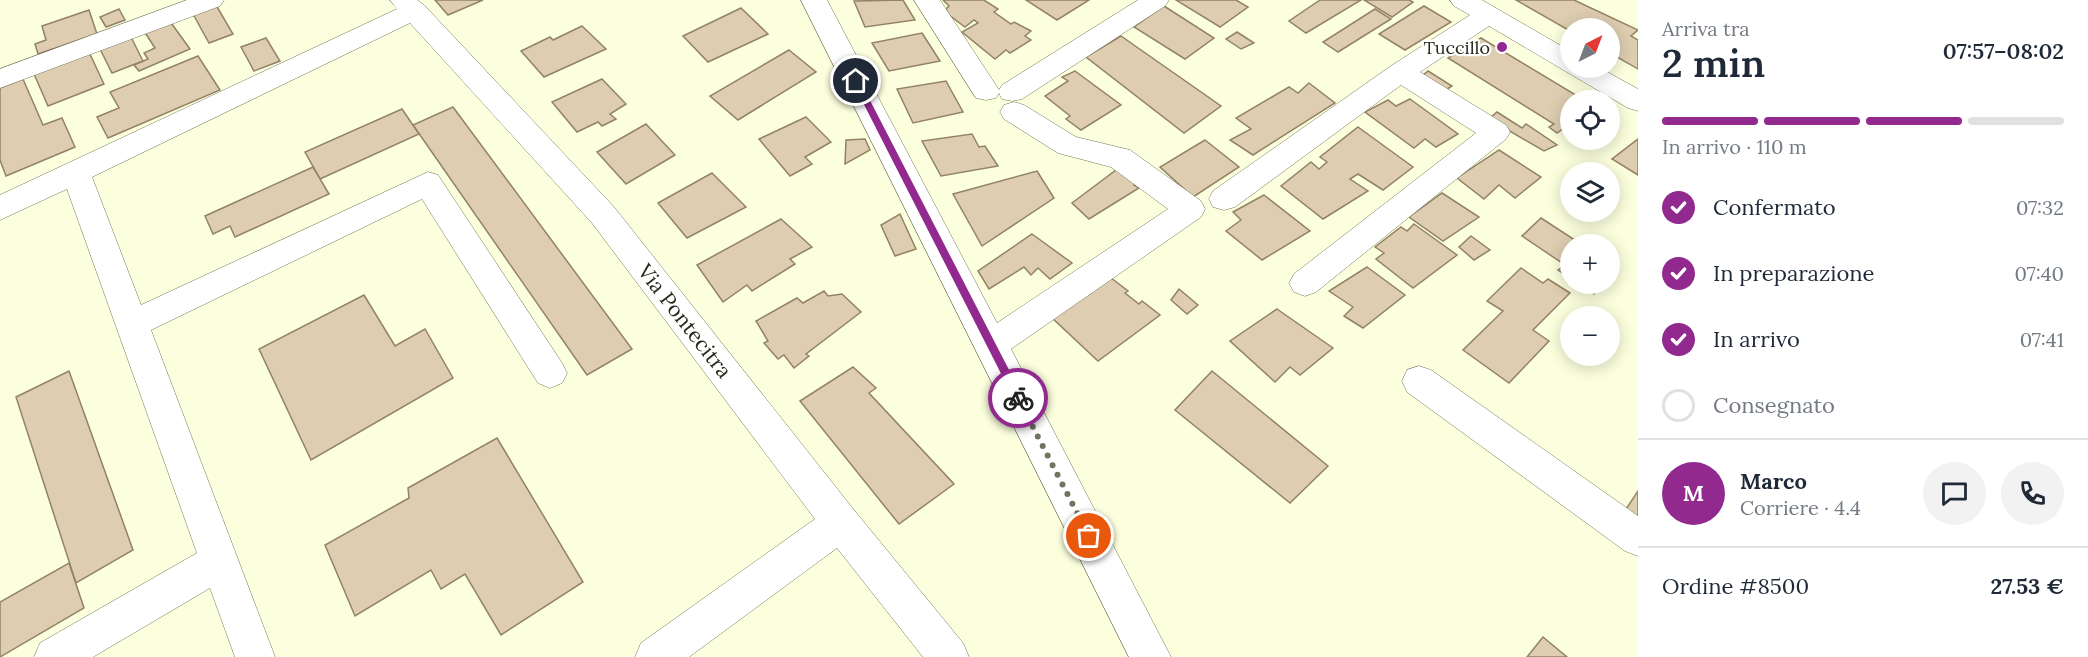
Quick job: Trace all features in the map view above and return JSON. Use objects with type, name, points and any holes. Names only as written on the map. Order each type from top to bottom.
[{"type":"street","points":[[0,79],[211,0]]},
{"type":"street","points":[[814,0],[1151,657]]},
{"type":"street","points":[[927,0],[1004,98],[1068,146],[1120,158],[1190,209],[991,345]]},
{"type":"street","points":[[1004,98],[1156,0]]},
{"type":"street","points":[[1463,0],[1560,56]]},
{"type":"street","points":[[0,208],[409,5]]},
{"type":"street","name":"Via Pontecitra","points":[[409,5],[603,214],[841,523],[949,657]]},
{"type":"street","points":[[1224,199],[1400,72],[1488,15]]},
{"type":"street","points":[[1305,283],[1496,132],[1400,72]]},
{"type":"street","points":[[1598,78],[1638,101]]},
{"type":"street","points":[[76,172],[255,657]]},
{"type":"street","points":[[132,324],[428,183],[550,373]]},
{"type":"street","points":[[1419,381],[1638,538]]},
{"type":"street","points":[[656,657],[841,523]]},
{"type":"street","points":[[54,657],[220,561]]},
{"type":"building","points":[[435,0],[483,0],[448,15]]},
{"type":"building","points":[[903,0],[915,20],[865,27],[854,1]]},
{"type":"building","points":[[943,0],[984,0],[998,9],[994,12],[1011,24],[1014,22],[1031,31],[1025,36],[1031,40],[1010,53],[1006,50],[995,59],[962,32],[978,23],[974,20],[965,27],[949,15],[946,9],[949,6]]},
{"type":"building","points":[[1026,0],[1089,0],[1057,20]]},
{"type":"building","points":[[1176,0],[1236,0],[1248,7],[1220,27]]},
{"type":"building","points":[[1320,0],[1361,0],[1306,33],[1289,21]]},
{"type":"building","points":[[1364,0],[1409,0],[1413,2],[1392,17]]},
{"type":"building","points":[[1516,0],[1574,0],[1612,18],[1560,18],[1560,25]]},
{"type":"building","points":[[216,5],[233,34],[209,43],[193,14]]},
{"type":"building","points":[[1164,6],[1214,38],[1185,59],[1134,27]]},
{"type":"building","points":[[1424,6],[1451,22],[1405,50],[1379,34]]},
{"type":"building","points":[[741,8],[768,34],[708,62],[683,36]]},
{"type":"building","points":[[119,9],[125,20],[106,27],[100,17]]},
{"type":"building","points":[[1375,9],[1391,19],[1338,52],[1323,42]]},
{"type":"building","points":[[89,10],[97,34],[38,54],[35,44],[46,40],[42,26]]},
{"type":"building","points":[[169,20],[190,49],[139,71],[134,65],[148,59],[144,53],[155,48],[144,31]]},
{"type":"building","points":[[1620,22],[1638,30],[1631,36],[1638,40],[1638,69],[1620,59]]},
{"type":"building","points":[[582,26],[606,49],[544,77],[521,51],[550,37],[553,40]]},
{"type":"building","points":[[1237,32],[1254,43],[1241,49],[1226,39]]},
{"type":"building","points":[[922,33],[940,61],[889,71],[872,43]]},
{"type":"building","points":[[130,35],[143,61],[112,73],[99,47]]},
{"type":"building","points":[[1121,36],[1221,106],[1184,133],[1086,57]]},
{"type":"building","points":[[266,38],[280,61],[254,71],[241,47]]},
{"type":"building","points":[[1481,38],[1567,90],[1560,90],[1560,131],[1557,133],[1549,127],[1554,124],[1448,58]]},
{"type":"building","points":[[789,50],[816,72],[738,120],[710,96]]},
{"type":"building","points":[[89,52],[104,84],[48,106],[34,74]]},
{"type":"building","points":[[198,56],[220,90],[108,138],[97,117],[119,108],[110,92]]},
{"type":"building","points":[[1075,71],[1121,105],[1081,130],[1066,119],[1070,116],[1045,96],[1068,81],[1062,77]]},
{"type":"building","points":[[1428,71],[1452,86],[1444,91],[1422,76]]},
{"type":"building","points":[[23,79],[43,125],[62,118],[75,147],[6,176],[0,160],[0,88]]},
{"type":"building","points":[[602,79],[626,104],[610,114],[616,119],[602,126],[598,122],[577,132],[552,102]]},
{"type":"building","points":[[946,81],[963,112],[913,123],[897,89]]},
{"type":"building","points":[[1309,83],[1335,103],[1253,155],[1230,140],[1251,129],[1236,118],[1289,87],[1298,93]]},
{"type":"building","points":[[1410,99],[1458,134],[1436,147],[1425,139],[1414,148],[1365,112],[1388,100],[1396,106]]},
{"type":"building","points":[[453,107],[632,349],[587,375],[413,125]]},
{"type":"building","points":[[402,109],[419,134],[320,179],[305,152]]},
{"type":"building","points":[[1497,112],[1522,128],[1526,124],[1557,145],[1544,151],[1489,119]]},
{"type":"building","points":[[806,117],[831,142],[805,157],[812,164],[790,176],[759,139]]},
{"type":"building","points":[[646,124],[675,155],[626,184],[597,152]]},
{"type":"building","points":[[1358,127],[1413,167],[1383,190],[1358,174],[1350,179],[1368,191],[1323,219],[1281,186],[1311,162],[1319,169],[1327,162],[1320,157]]},
{"type":"building","points":[[972,134],[979,147],[985,146],[998,166],[941,176],[922,141]]},
{"type":"building","points":[[865,139],[870,150],[845,164],[846,140]]},
{"type":"building","points":[[1638,139],[1638,175],[1612,159]]},
{"type":"building","points":[[1205,140],[1239,167],[1193,197],[1160,167]]},
{"type":"building","points":[[1499,150],[1541,177],[1515,198],[1499,185],[1484,199],[1457,178]]},
{"type":"building","points":[[1124,164],[1144,179],[1134,185],[1139,188],[1089,219],[1072,203]]},
{"type":"building","points":[[313,167],[329,194],[235,237],[230,226],[213,234],[205,216]]},
{"type":"building","points":[[1037,171],[1054,198],[982,246],[953,194]]},
{"type":"building","points":[[712,173],[746,207],[687,238],[658,203]]},
{"type":"building","points":[[1442,193],[1479,217],[1443,241],[1409,217]]},
{"type":"building","points":[[1264,195],[1310,231],[1262,260],[1226,231],[1241,220],[1233,212]]},
{"type":"building","points":[[900,214],[916,249],[895,256],[881,225]]},
{"type":"building","points":[[1541,218],[1566,234],[1560,234],[1560,262],[1522,236]]},
{"type":"building","points":[[781,219],[812,247],[790,259],[795,264],[752,291],[747,285],[723,302],[697,265]]},
{"type":"building","points":[[1414,224],[1457,255],[1413,288],[1376,259],[1384,253],[1375,247],[1401,227],[1407,231]]},
{"type":"building","points":[[1032,234],[1072,263],[1050,279],[1038,268],[1031,275],[1024,267],[989,289],[978,271]]},
{"type":"building","points":[[1471,236],[1490,250],[1474,260],[1459,247]]},
{"type":"building","points":[[1367,267],[1405,295],[1363,328],[1344,316],[1353,307],[1329,291]]},
{"type":"building","points":[[1521,268],[1543,283],[1548,279],[1560,287],[1560,294],[1569,294],[1533,330],[1549,341],[1509,383],[1463,350],[1503,311],[1487,301]]},
{"type":"building","points":[[1106,274],[1128,291],[1125,293],[1139,304],[1142,301],[1160,315],[1098,361],[1049,315]]},
{"type":"building","points":[[1179,289],[1198,305],[1187,314],[1171,300]]},
{"type":"building","points":[[824,291],[828,296],[842,294],[861,312],[806,354],[809,356],[794,368],[784,355],[778,359],[764,343],[768,341],[756,321],[797,298],[803,303]]},
{"type":"building","points":[[364,295],[395,346],[425,329],[453,378],[311,460],[259,349]]},
{"type":"building","points":[[1277,309],[1333,348],[1300,375],[1290,367],[1275,382],[1230,341]]},
{"type":"building","points":[[853,367],[876,388],[869,393],[954,484],[899,524],[800,401]]},
{"type":"building","points":[[69,371],[133,550],[76,583],[16,397]]},
{"type":"building","points":[[1212,371],[1328,466],[1290,503],[1175,410]]},
{"type":"building","points":[[497,438],[583,582],[501,635],[465,574],[441,589],[431,570],[355,616],[325,545],[409,498],[408,488]]},
{"type":"building","points":[[1638,491],[1638,526],[1622,515]]},
{"type":"building","points":[[69,563],[84,608],[0,657],[0,602]]},
{"type":"building","points":[[1543,637],[1567,657],[1527,657]]},
{"type":"way so far","points":[[1018,398],[1089,536]]},
{"type":"place","name":"Tuccillo","points":[[1502,47]]},
{"type":"route","points":[[856,81],[1018,398]]}]
